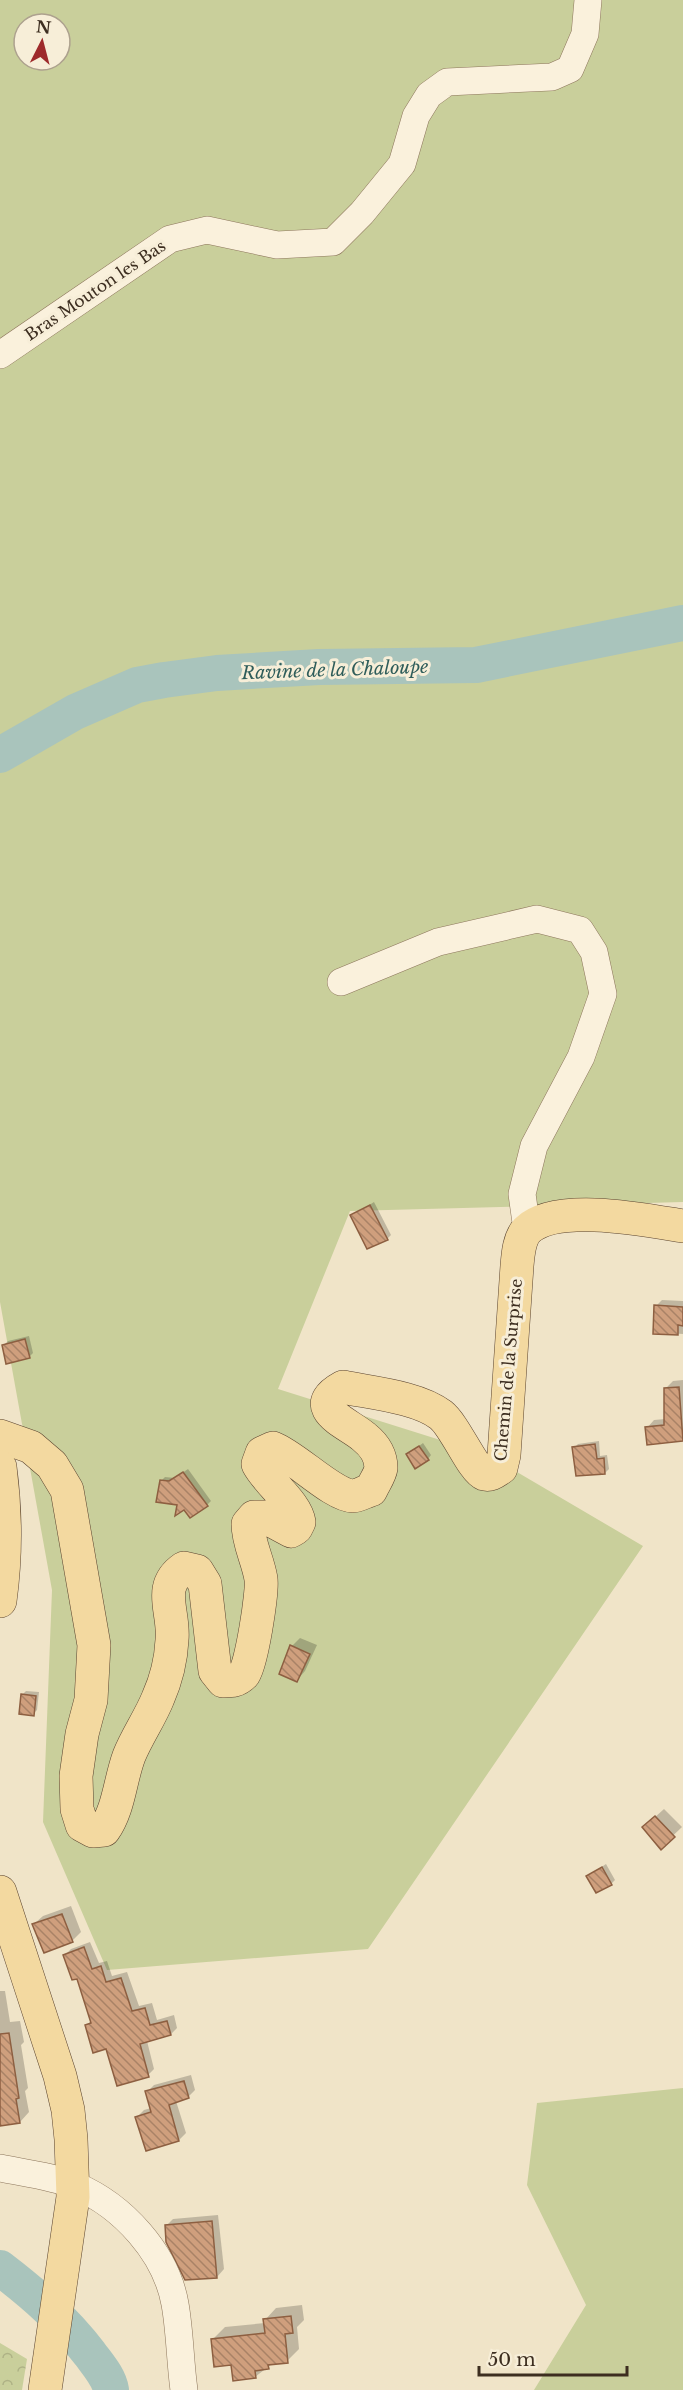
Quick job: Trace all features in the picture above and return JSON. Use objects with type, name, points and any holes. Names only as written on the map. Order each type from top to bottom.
[{"type":"main road","points":[[527,1230],[548,1218],[590,1214],[683,1226]]},
{"type":"main road","name":"Chemin de la Surprise","points":[[0,1436],[31,1447],[52,1465],[67,1490],[94,1645],[91,1700],[82,1734],[76,1776],[77,1809],[82,1824],[93,1831],[104,1830],[113,1817],[117,1793],[130,1755],[159,1698],[169,1666],[173,1637],[168,1587],[173,1575],[184,1568],[197,1571],[205,1584],[215,1671],[223,1681],[236,1681],[246,1672],[261,1599],[261,1580],[248,1535],[248,1524],[254,1517],[266,1517],[291,1531],[299,1522],[295,1512],[258,1464],[262,1453],[273,1448],[285,1453],[336,1490],[354,1496],[371,1490],[381,1470],[378,1452],[364,1436],[340,1422],[330,1412],[328,1403],[333,1393],[344,1387],[425,1405],[442,1415],[458,1435],[476,1467],[483,1473],[492,1474],[501,1468],[504,1455],[519,1247],[527,1230]]},
{"type":"main road","points":[[0,1467],[5,1501],[4,1573],[0,1602]]},
{"type":"main road","points":[[0,1892],[60,2076],[68,2110],[73,2191],[45,2390]]},
{"type":"street","name":"Bras Mouton les Bas","points":[[0,355],[170,239],[207,230],[277,245],[333,242],[362,213],[402,164],[416,116],[429,95],[447,82],[552,77],[570,69],[585,34],[588,0]]},
{"type":"street","points":[[341,982],[438,942],[537,919],[580,930],[594,951],[603,994],[581,1057],[534,1146],[522,1194],[527,1230]]},
{"type":"street","points":[[0,2168],[73,2191],[112,2208],[148,2243],[165,2271],[175,2303],[184,2390]]},
{"type":"green space","points":[[0,0],[683,0],[683,1202],[350,1211],[278,1389],[488,1455],[643,1546],[368,1949],[107,1970],[43,1822],[52,1590],[0,1302]]},
{"type":"green space","points":[[683,2088],[683,2390],[534,2390],[586,2305],[527,2185],[537,2103]]},
{"type":"green space","points":[[0,2343],[27,2359],[22,2390],[0,2390]]},
{"type":"building","points":[[370,1205],[388,1240],[367,1249],[350,1215]]},
{"type":"building","points":[[654,1305],[683,1307],[683,1326],[678,1325],[678,1335],[653,1334]]},
{"type":"building","points":[[25,1339],[30,1358],[6,1364],[2,1345]]},
{"type":"building","points":[[679,1387],[683,1441],[647,1445],[645,1427],[664,1425],[664,1388]]},
{"type":"building","points":[[595,1444],[597,1459],[604,1458],[605,1474],[576,1476],[572,1447]]},
{"type":"building","points":[[419,1446],[429,1460],[415,1469],[406,1454]]},
{"type":"building","points":[[183,1472],[208,1506],[190,1518],[184,1510],[175,1516],[177,1505],[156,1502],[160,1480],[169,1481]]},
{"type":"building","points":[[290,1645],[310,1654],[297,1682],[279,1674]]},
{"type":"building","points":[[21,1694],[36,1696],[34,1716],[19,1714]]},
{"type":"building","points":[[655,1816],[675,1837],[661,1850],[642,1827]]},
{"type":"building","points":[[602,1867],[612,1885],[596,1893],[586,1876]]},
{"type":"building","points":[[62,1914],[73,1942],[44,1953],[32,1924]]},
{"type":"building","points":[[84,1947],[92,1969],[101,1966],[106,1982],[121,1978],[132,2011],[145,2008],[150,2025],[167,2021],[171,2035],[140,2044],[149,2077],[117,2086],[106,2049],[93,2053],[85,2025],[91,2023],[77,1979],[72,1980],[63,1955]]},
{"type":"building","points":[[9,2033],[19,2098],[16,2099],[20,2123],[0,2126],[0,2034]]},
{"type":"building","points":[[184,2081],[189,2098],[169,2105],[179,2141],[146,2151],[135,2117],[151,2112],[145,2091]]},
{"type":"building","points":[[212,2221],[217,2278],[185,2280],[166,2242],[165,2225]]},
{"type":"building","points":[[291,2316],[293,2333],[285,2334],[288,2363],[268,2365],[269,2369],[255,2371],[256,2378],[233,2381],[231,2365],[214,2367],[211,2339],[265,2333],[263,2319]]},
{"type":"waterway","name":"Ravine de la Chaloupe","points":[[0,755],[75,712],[137,685],[217,673],[319,667],[476,665],[683,623]]},
{"type":"waterway","points":[[0,2268],[37,2298],[70,2330],[103,2371],[111,2390]]}]
